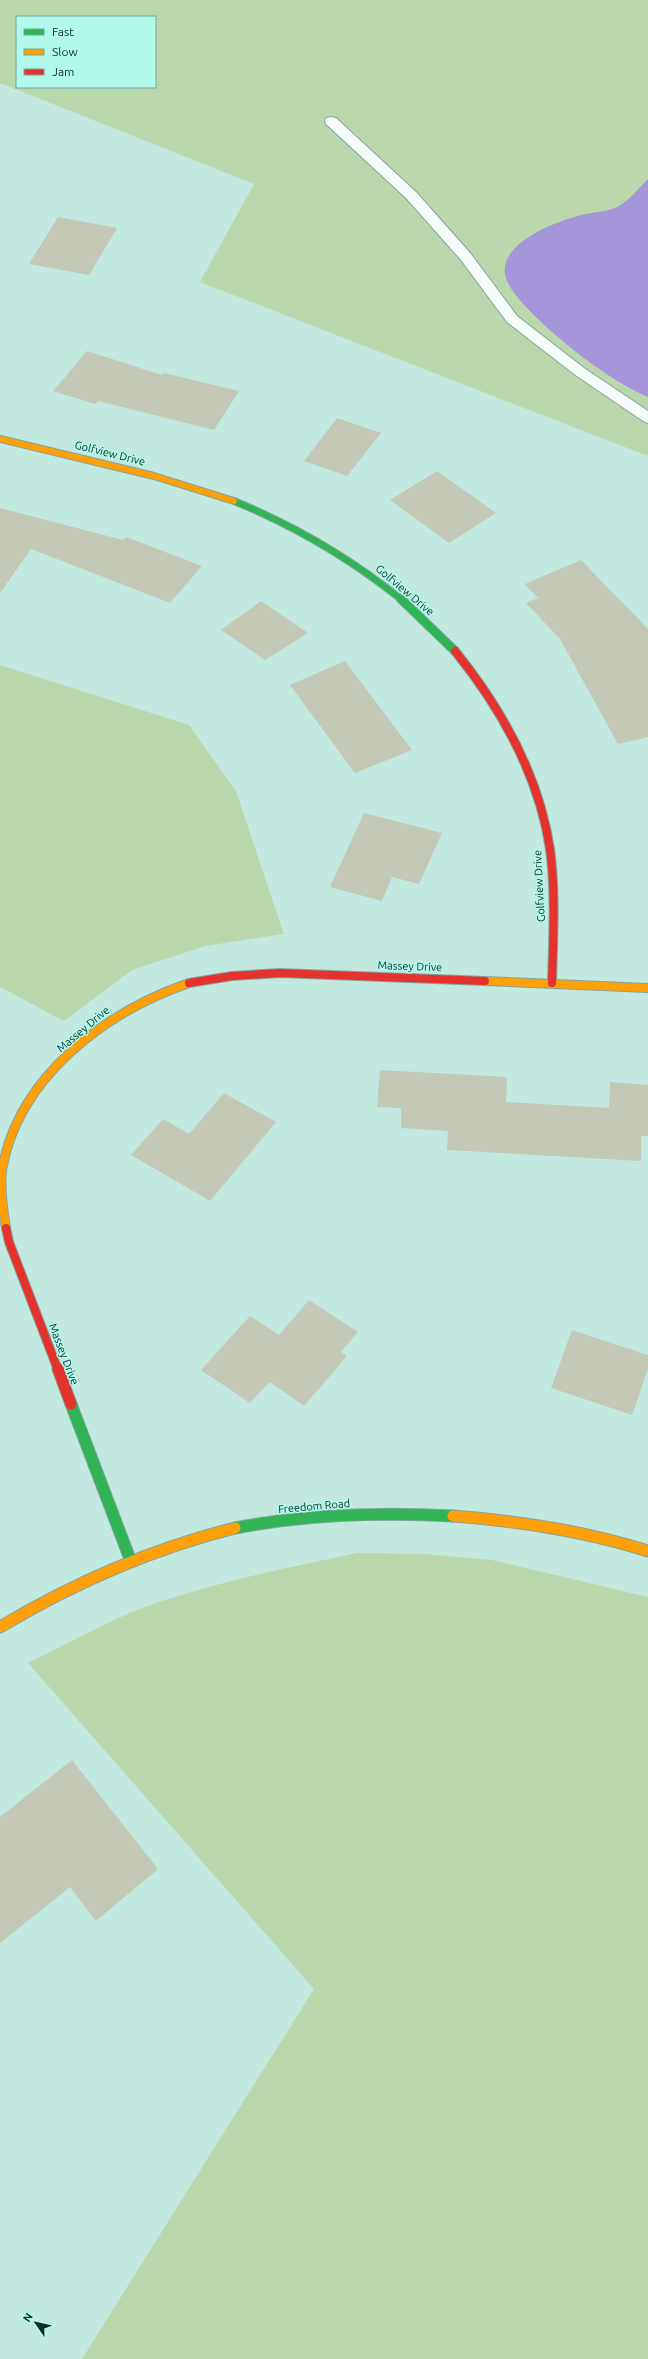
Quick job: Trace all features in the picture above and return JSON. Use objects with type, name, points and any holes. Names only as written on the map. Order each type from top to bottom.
[{"type":"street","name":"Golfview Drive","points":[[0,439],[138,471],[194,487],[244,505],[295,528],[339,554],[385,586],[428,624],[468,666],[493,702],[514,743],[542,813],[550,847],[553,881],[552,983]]},
{"type":"street","name":"Massey Drive","points":[[130,1559],[9,1242],[2,1206],[2,1170],[11,1135],[22,1112],[44,1080],[79,1046],[111,1020],[146,998],[185,984],[230,975],[280,973],[648,988]]},
{"type":"street","name":"Freedom Road","points":[[0,1627],[74,1585],[130,1559],[186,1540],[293,1518],[404,1513],[464,1517],[536,1524],[577,1531],[648,1550]]},
{"type":"lane","points":[[330,121],[411,195],[466,257],[512,319],[568,363],[648,418]]},
{"type":"green space","points":[[0,0],[648,0],[648,456],[200,282],[254,184],[0,83]]},
{"type":"green space","points":[[0,665],[189,725],[236,791],[284,934],[205,946],[132,970],[64,1021],[0,987]]},
{"type":"green space","points":[[357,1553],[425,1554],[492,1560],[648,1597],[648,2359],[82,2359],[314,1989],[28,1663],[111,1621],[162,1601],[234,1580]]},
{"type":"shaded area","points":[[648,179],[648,397],[633,390],[600,370],[569,346],[540,321],[518,298],[508,283],[505,274],[506,263],[512,252],[532,235],[571,218],[617,207],[630,198]]},
{"type":"building","points":[[58,217],[117,228],[89,275],[29,264]]},
{"type":"building","points":[[87,351],[162,375],[164,373],[239,391],[214,430],[98,401],[95,404],[53,391]]},
{"type":"building","points":[[337,418],[381,433],[347,476],[304,461]]},
{"type":"building","points":[[437,471],[496,513],[449,543],[390,500]]},
{"type":"building","points":[[0,508],[123,540],[126,537],[202,566],[170,603],[31,549],[0,593]]},
{"type":"building","points":[[581,560],[648,629],[648,737],[618,744],[560,639],[526,603],[538,598],[525,584]]},
{"type":"building","points":[[261,601],[308,633],[265,660],[221,630]]},
{"type":"building","points":[[345,661],[412,750],[355,773],[290,685]]},
{"type":"building","points":[[364,813],[442,833],[419,884],[392,877],[382,901],[330,887]]},
{"type":"building","points":[[380,1070],[507,1077],[506,1102],[609,1108],[610,1082],[648,1085],[648,1136],[641,1136],[641,1161],[447,1150],[448,1131],[401,1128],[401,1108],[377,1107]]},
{"type":"building","points":[[224,1093],[276,1122],[210,1201],[131,1155],[163,1119],[189,1134]]},
{"type":"building","points":[[309,1300],[358,1332],[341,1352],[347,1356],[304,1406],[270,1382],[250,1403],[201,1370],[250,1316],[279,1335]]},
{"type":"building","points":[[572,1330],[648,1355],[648,1369],[632,1415],[551,1388]]},
{"type":"building","points":[[72,1760],[158,1869],[96,1921],[70,1887],[0,1943],[0,1817]]},
{"type":"traffic: fast","points":[[234,501],[295,528],[353,563],[407,604],[455,651]]},
{"type":"traffic: fast","points":[[71,1404],[130,1559]]},
{"type":"traffic: fast","points":[[235,1528],[289,1519],[343,1514],[425,1514],[453,1516]]},
{"type":"traffic: slow","points":[[0,439],[154,476],[234,501]]},
{"type":"traffic: slow","points":[[485,981],[648,988]]},
{"type":"traffic: slow","points":[[6,1228],[1,1178],[9,1140],[24,1109],[45,1080],[70,1053],[98,1029],[128,1009],[159,993],[189,983]]},
{"type":"traffic: slow","points":[[453,1516],[502,1520],[552,1527],[600,1537],[648,1551]]},
{"type":"traffic: slow","points":[[0,1627],[56,1595],[113,1568],[173,1545],[235,1528]]},
{"type":"traffic: jam","points":[[455,651],[487,693],[502,718],[516,744],[538,798],[545,824],[552,866],[554,916],[552,983]]},
{"type":"traffic: jam","points":[[189,983],[232,976],[280,973],[485,981]]},
{"type":"traffic: jam","points":[[6,1228],[9,1242],[71,1404]]}]
